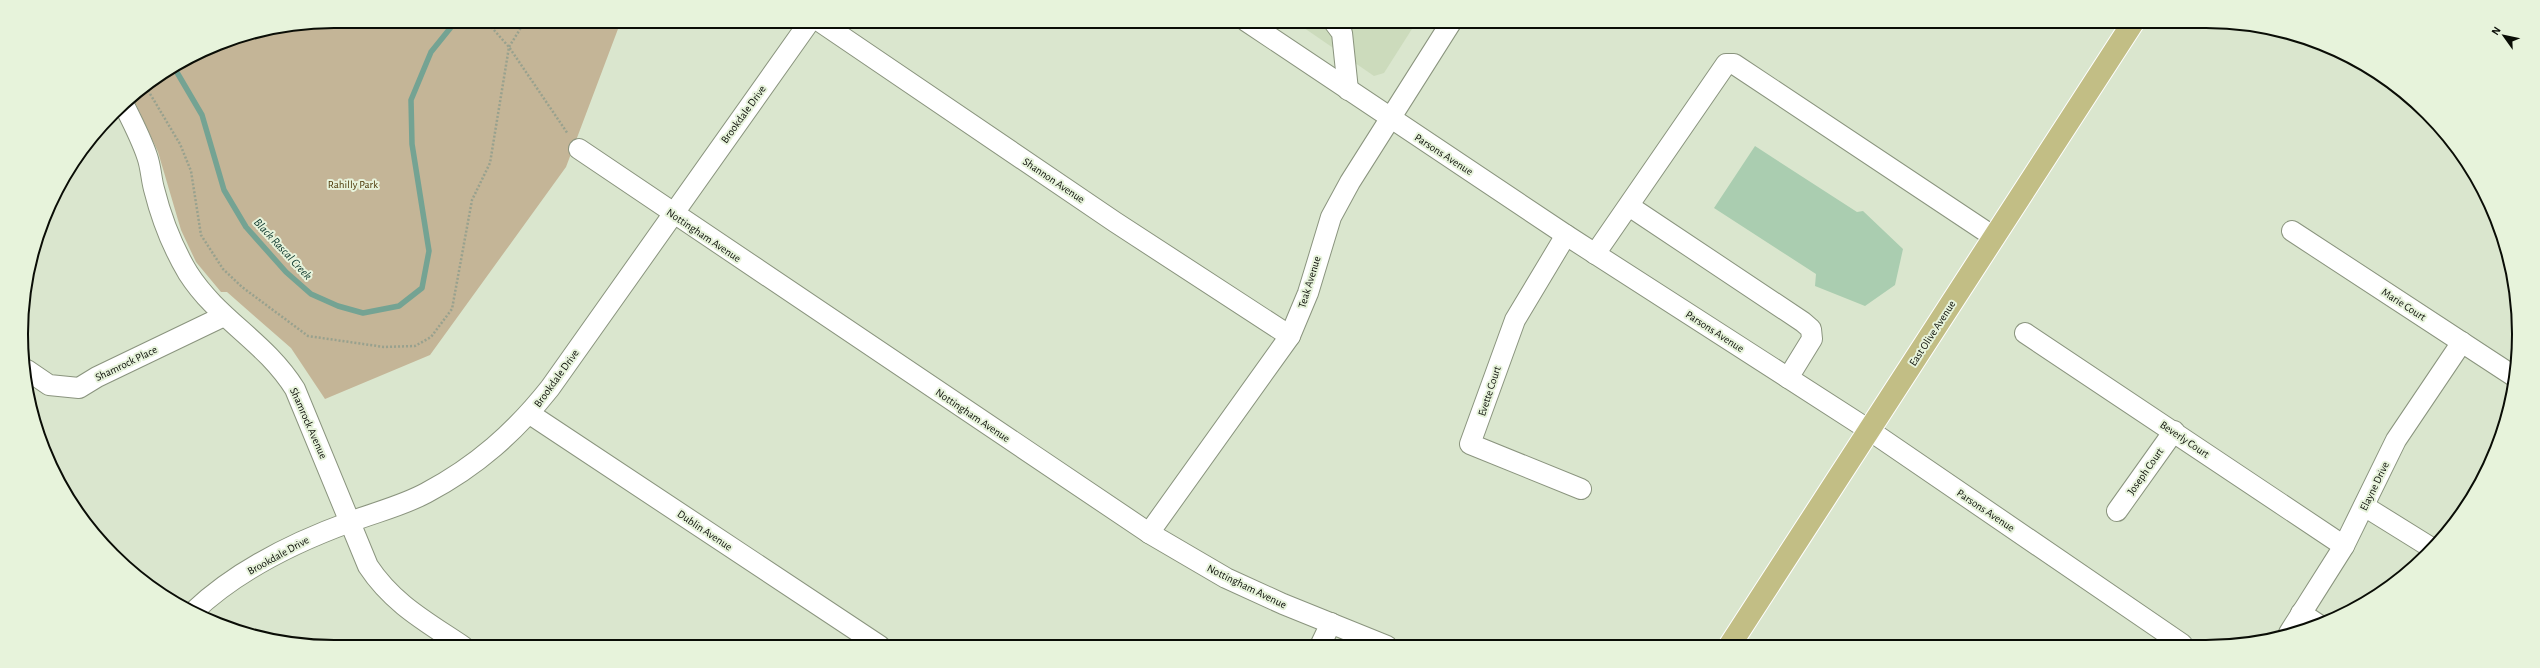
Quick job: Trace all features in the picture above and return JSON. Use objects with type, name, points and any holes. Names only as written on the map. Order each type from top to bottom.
[{"type":"main road","name":"East Olive Avenue","points":[[1733,640],[2129,28]]},
{"type":"street","name":"Brookdale Drive","points":[[199,608],[228,585],[305,539],[399,506],[440,485],[466,469],[505,440],[530,414],[555,381],[805,28]]},
{"type":"street","name":"Shannon Avenue","points":[[829,28],[1115,222],[1290,336]]},
{"type":"street","name":"Parsons Avenue","points":[[1256,28],[1566,235],[1869,430],[2176,640]]},
{"type":"street","points":[[1338,28],[1342,33],[1348,90]]},
{"type":"street","name":"Teak Avenue","points":[[1150,533],[1290,336],[1308,293],[1331,216],[1350,182],[1448,28]]},
{"type":"street","points":[[1595,254],[1726,64],[1734,64],[1994,237]]},
{"type":"street","name":"Shamrock Avenue","points":[[126,110],[148,158],[154,189],[175,247],[201,292],[224,316],[262,347],[284,371],[295,389],[368,566],[379,583],[399,603],[454,640]]},
{"type":"street","name":"Nottingham Avenue","points":[[579,149],[672,214],[1150,533],[1226,578],[1371,640]]},
{"type":"street","points":[[1628,206],[1803,322],[1811,329],[1812,339],[1788,378]]},
{"type":"street","name":"Marie Court","points":[[2292,231],[2509,373]]},
{"type":"street","name":"Evette Court","points":[[1566,235],[1515,320],[1470,444],[1581,489]]},
{"type":"street","name":"Shamrock Place","points":[[31,373],[49,385],[79,388],[97,377],[224,316]]},
{"type":"street","name":"Beverly Court","points":[[2025,333],[2174,431],[2344,546]]},
{"type":"street","name":"Elayne Drive","points":[[2292,628],[2344,546],[2396,440],[2462,342]]},
{"type":"street","name":"Dublin Avenue","points":[[530,414],[871,640]]},
{"type":"street","name":"Joseph Court","points":[[2117,511],[2174,431]]},
{"type":"street","points":[[2364,506],[2426,546]]},
{"type":"street","points":[[2301,613],[2313,621]]},
{"type":"street","points":[[1323,640],[1331,624]]},
{"type":"path","points":[[492,28],[509,47],[579,149]]},
{"type":"path","points":[[148,91],[180,144],[191,171],[201,235],[223,269],[242,287],[308,336],[384,347],[415,346],[431,337],[452,309],[472,200],[490,163],[509,47],[521,28]]},
{"type":"shaded area","points":[[1304,28],[1413,28],[1384,73],[1374,76]]},
{"type":"green space","name":"Rahilly Park","points":[[334,28],[618,28],[566,167],[430,355],[325,399],[291,348],[227,292],[221,292],[196,262],[181,230],[158,152],[135,102],[181,69],[217,51],[255,38],[294,31]]},
{"type":"building","points":[[1755,146],[1857,212],[1863,211],[1903,249],[1895,285],[1865,306],[1815,286],[1816,274],[1714,208]]},
{"type":"waterway","name":"Black Rascal Creek","points":[[177,72],[202,115],[224,190],[246,227],[286,272],[311,294],[338,306],[363,313],[399,306],[422,288],[429,251],[412,144],[411,100],[431,52],[450,28]]}]
